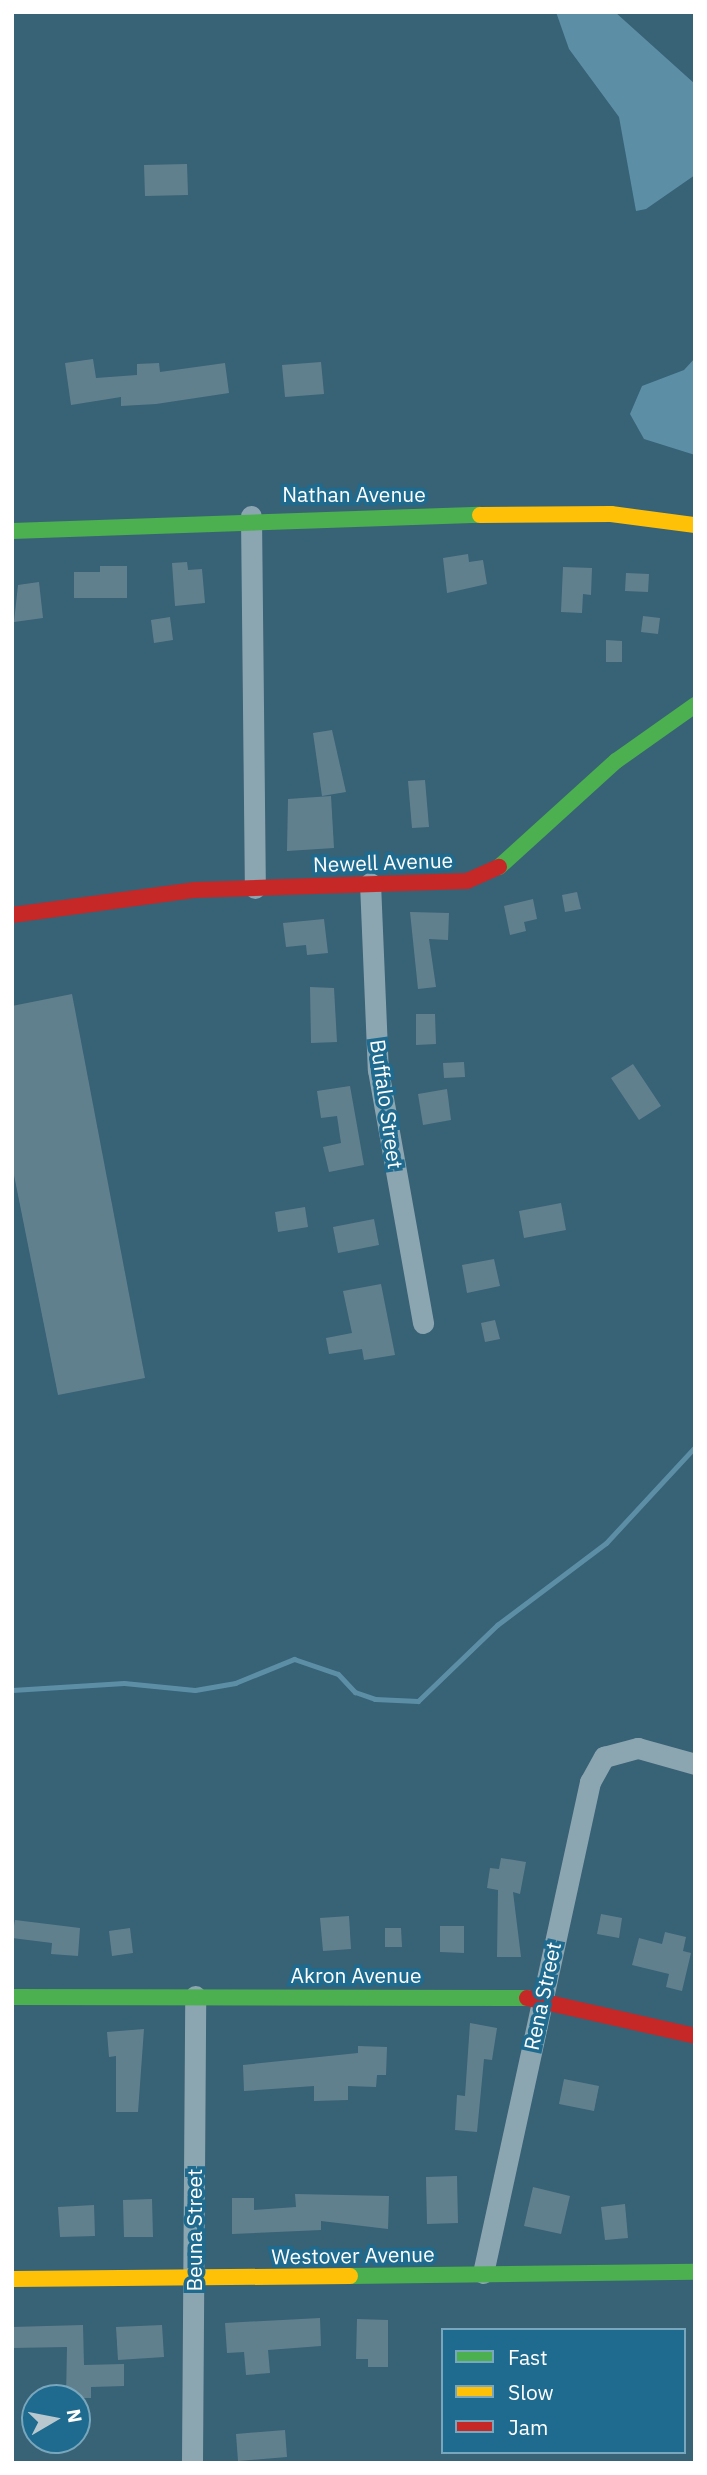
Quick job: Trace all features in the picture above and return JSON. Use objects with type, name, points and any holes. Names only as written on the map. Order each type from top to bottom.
[{"type":"street","name":"Nathan Avenue","points":[[12,531],[251,516],[611,514],[695,525]]},
{"type":"street","points":[[251,516],[255,888]]},
{"type":"street","name":"Newell Avenue","points":[[12,915],[255,888],[467,881],[511,860],[616,761],[695,705]]},
{"type":"street","name":"Buffalo Street","points":[[370,883],[378,1070],[423,1323]]},
{"type":"street","name":"Rena Street","points":[[483,2273],[590,1782],[604,1757],[638,1748],[695,1764]]},
{"type":"street","name":"Beuna Street","points":[[192,2463],[195,1996]]},
{"type":"street","name":"Akron Avenue","points":[[12,1997],[541,1998],[695,2036]]},
{"type":"street","name":"Westover Avenue","points":[[12,2279],[194,2281],[483,2273],[695,2272]]},
{"type":"water","points":[[556,12],[615,12],[695,84],[695,175],[646,209],[636,211],[619,117],[569,49]]},
{"type":"water","points":[[695,358],[695,455],[644,439],[630,414],[642,386],[684,370]]},
{"type":"building","points":[[187,164],[188,195],[145,196],[144,165]]},
{"type":"building","points":[[93,359],[96,378],[137,375],[137,364],[159,363],[160,372],[225,363],[229,393],[156,404],[121,406],[121,397],[71,405],[65,363]]},
{"type":"building","points":[[321,362],[324,394],[285,397],[282,365]]},
{"type":"building","points":[[468,554],[469,562],[483,560],[487,584],[447,593],[443,558]]},
{"type":"building","points":[[187,562],[188,570],[202,569],[205,603],[175,606],[172,563]]},
{"type":"building","points":[[100,566],[127,566],[127,598],[74,598],[74,572],[100,572]]},
{"type":"building","points":[[563,567],[592,568],[591,595],[583,594],[582,613],[561,612]]},
{"type":"building","points":[[626,573],[649,574],[648,592],[625,591]]},
{"type":"building","points":[[39,582],[43,618],[14,622],[18,585]]},
{"type":"building","points":[[643,616],[660,618],[658,634],[641,632]]},
{"type":"building","points":[[170,617],[173,640],[154,643],[151,620]]},
{"type":"building","points":[[606,640],[622,641],[622,662],[606,662]]},
{"type":"building","points":[[332,730],[346,792],[322,796],[313,733]]},
{"type":"building","points":[[425,780],[429,827],[412,828],[408,781]]},
{"type":"building","points":[[331,796],[334,848],[287,851],[288,799]]},
{"type":"building","points":[[577,892],[581,909],[565,912],[562,895]]},
{"type":"building","points":[[533,899],[537,919],[524,922],[526,931],[510,935],[504,906]]},
{"type":"building","points":[[410,912],[449,913],[448,940],[429,939],[436,987],[418,989]]},
{"type":"building","points":[[324,919],[328,953],[307,955],[306,945],[286,947],[283,923]]},
{"type":"building","points":[[310,987],[334,988],[337,1042],[311,1043]]},
{"type":"building","points":[[72,994],[145,1378],[58,1395],[12,1165],[12,1006]]},
{"type":"building","points":[[416,1014],[435,1014],[436,1044],[416,1045]]},
{"type":"building","points":[[464,1062],[465,1077],[444,1078],[443,1063]]},
{"type":"building","points":[[633,1064],[661,1106],[639,1120],[611,1078]]},
{"type":"building","points":[[350,1086],[364,1165],[329,1172],[323,1147],[341,1143],[337,1116],[321,1118],[317,1091]]},
{"type":"building","points":[[447,1089],[451,1120],[423,1125],[418,1094]]},
{"type":"building","points":[[561,1203],[566,1230],[524,1238],[519,1211]]},
{"type":"building","points":[[305,1207],[308,1227],[278,1232],[275,1212]]},
{"type":"building","points":[[374,1219],[379,1245],[338,1253],[333,1227]]},
{"type":"building","points":[[494,1259],[500,1286],[467,1293],[462,1265]]},
{"type":"building","points":[[381,1284],[395,1355],[364,1360],[362,1349],[329,1354],[326,1338],[352,1333],[343,1291]]},
{"type":"building","points":[[495,1320],[500,1339],[485,1342],[481,1323]]},
{"type":"building","points":[[501,1858],[526,1862],[520,1894],[513,1892],[521,1957],[497,1957],[498,1890],[487,1888],[490,1868],[499,1869]]},
{"type":"building","points":[[601,1914],[622,1918],[619,1938],[597,1934]]},
{"type":"building","points":[[349,1916],[351,1949],[323,1951],[320,1918]]},
{"type":"building","points":[[15,1920],[80,1928],[78,1956],[51,1954],[52,1943],[12,1938]]},
{"type":"building","points":[[440,1926],[464,1926],[464,1953],[440,1952]]},
{"type":"building","points":[[130,1928],[133,1953],[112,1956],[109,1931]]},
{"type":"building","points":[[385,1928],[401,1928],[402,1947],[385,1947]]},
{"type":"building","points":[[665,1932],[686,1937],[683,1951],[691,1953],[682,1991],[666,1987],[669,1974],[632,1965],[639,1938],[662,1944]]},
{"type":"building","points":[[470,2023],[497,2028],[492,2060],[484,2059],[477,2132],[455,2130],[457,2095],[465,2096]]},
{"type":"building","points":[[144,2029],[138,2112],[116,2112],[116,2056],[109,2057],[107,2032]]},
{"type":"building","points":[[358,2046],[387,2047],[386,2075],[377,2075],[376,2087],[348,2086],[348,2100],[314,2101],[314,2086],[244,2091],[243,2065],[358,2053]]},
{"type":"building","points":[[564,2079],[599,2086],[594,2111],[559,2104]]},
{"type":"building","points":[[457,2176],[458,2223],[427,2224],[426,2177]]},
{"type":"building","points":[[533,2187],[570,2196],[561,2234],[524,2226]]},
{"type":"building","points":[[295,2194],[389,2196],[388,2229],[321,2221],[321,2230],[232,2234],[232,2198],[254,2198],[254,2210],[296,2207]]},
{"type":"building","points":[[152,2199],[153,2237],[124,2237],[123,2200]]},
{"type":"building","points":[[625,2204],[628,2238],[605,2240],[601,2207]]},
{"type":"building","points":[[94,2205],[95,2236],[60,2237],[58,2207]]},
{"type":"building","points":[[320,2318],[321,2346],[268,2350],[270,2373],[246,2375],[244,2352],[227,2353],[225,2323]]},
{"type":"building","points":[[357,2319],[388,2320],[388,2367],[368,2367],[368,2359],[356,2359]]},
{"type":"building","points":[[83,2325],[84,2365],[124,2364],[124,2386],[91,2387],[91,2384],[66,2384],[67,2347],[12,2348],[12,2327]]},
{"type":"building","points":[[162,2325],[164,2357],[118,2360],[116,2327]]},
{"type":"building","points":[[285,2430],[287,2457],[238,2461],[236,2434]]},
{"type":"waterway","points":[[12,1690],[124,1683],[195,1690],[235,1683],[294,1659],[338,1674],[355,1692],[375,1699],[418,1701],[497,1625],[606,1543],[695,1447]]},
{"type":"traffic: fast","points":[[12,531],[480,515]]},
{"type":"traffic: fast","points":[[499,867],[616,761],[695,705]]},
{"type":"traffic: fast","points":[[12,1997],[527,1998]]},
{"type":"traffic: fast","points":[[350,2276],[695,2272]]},
{"type":"traffic: slow","points":[[480,515],[611,514],[695,525]]},
{"type":"traffic: slow","points":[[12,2279],[350,2276]]},
{"type":"traffic: jam","points":[[12,915],[195,890],[467,881],[499,867]]},
{"type":"traffic: jam","points":[[527,1998],[695,2036]]}]
